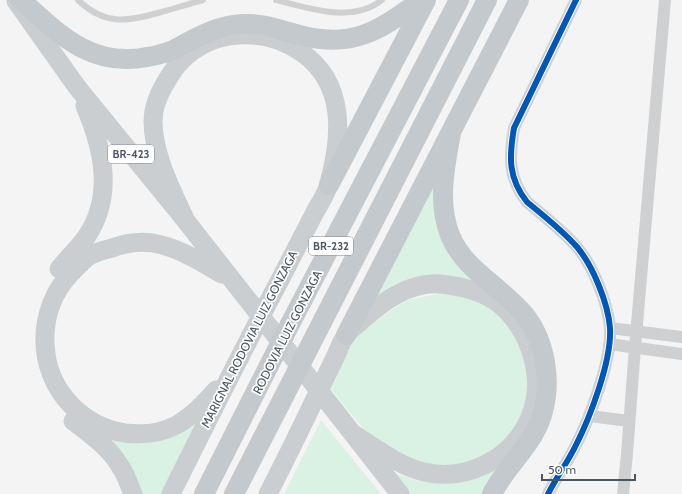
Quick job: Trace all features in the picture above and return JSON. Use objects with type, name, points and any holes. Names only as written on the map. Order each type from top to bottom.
[{"type":"highway","points":[[21,0],[48,25],[71,43],[96,55],[110,59],[122,60],[138,59],[164,53],[216,28],[228,25],[266,25],[299,35],[328,41],[355,38],[372,32],[385,25],[421,0]]},
{"type":"highway","name":"BR-232","points":[[329,185],[426,0]]},
{"type":"highway","name":"RODOVIA LUIZ GONZAGA","points":[[204,494],[459,0]]},
{"type":"highway","name":"BR-232","points":[[234,494],[487,0]]},
{"type":"highway","points":[[346,335],[519,0]]},
{"type":"highway","points":[[451,133],[443,188],[446,223],[454,245],[465,260],[514,303],[525,315],[534,330],[542,349],[546,367],[546,399],[542,416],[535,432],[504,473],[492,494]]},
{"type":"main road","name":"BR-423","points":[[15,0],[76,86],[186,222],[352,433]]},
{"type":"main road","name":"MARIGNAL RODOVIA LUIZ GONZAGA","points":[[171,494],[233,369],[329,185],[337,142],[338,123],[336,103],[330,84],[318,67],[290,45],[260,35],[238,34],[222,37],[204,44],[191,52],[177,66],[166,82],[154,111],[154,129],[157,151],[166,178],[186,222]]},
{"type":"main road","points":[[76,86],[99,143],[104,175],[103,194],[95,222],[88,235],[55,274],[42,298],[34,327],[35,358],[50,396],[69,418],[100,442],[111,454],[120,466],[133,494]]},
{"type":"main road","points":[[232,280],[187,254],[162,244],[135,242],[103,250],[89,257],[76,268],[57,290],[50,307],[46,324],[45,343],[46,359],[52,376],[58,389],[66,400],[78,413],[89,420],[117,432],[135,434],[153,433],[184,422],[205,402],[233,369]]},
{"type":"main road","points":[[271,494],[346,335],[382,303],[409,289],[422,285],[435,284],[463,287],[498,303],[518,324],[530,348],[534,361],[536,377],[533,408],[528,421],[514,443],[492,462],[466,473],[450,475],[424,472],[409,467],[352,433]]},
{"type":"main road","points":[[352,433],[400,494]]},
{"type":"main road","points":[[268,494],[284,464]]},
{"type":"street","points":[[548,494],[575,448],[590,416],[605,366],[610,328],[602,295],[591,270],[577,248],[524,198],[515,183],[510,166],[511,147],[514,128],[576,0]]},
{"type":"street","points":[[623,494],[634,347],[637,332],[665,0]]},
{"type":"street","points":[[610,328],[682,337]]},
{"type":"street","points":[[609,344],[682,354]]},
{"type":"street","points":[[590,416],[629,421]]},
{"type":"lane","points":[[78,0],[95,13],[108,19],[132,20],[203,0]]},
{"type":"lane","points":[[276,0],[326,12],[363,10],[382,0]]},
{"type":"green space","points":[[438,177],[439,207],[499,297],[444,277],[362,314]]},
{"type":"green space","points":[[442,293],[477,300],[501,313],[529,363],[529,411],[507,443],[474,465],[439,469],[406,459],[371,438],[329,387],[354,340],[377,319],[408,300]]},
{"type":"green space","points":[[210,403],[166,494],[140,494],[94,430],[123,439]]},
{"type":"green space","points":[[321,420],[381,494],[284,494]]},
{"type":"green space","points":[[505,461],[487,494],[408,494],[389,471],[417,481],[448,483]]},
{"type":"cycle path","points":[[548,494],[575,447],[599,389],[610,341],[609,318],[599,285],[583,255],[553,223],[527,202],[521,193],[513,176],[511,148],[514,128],[576,0]]}]
